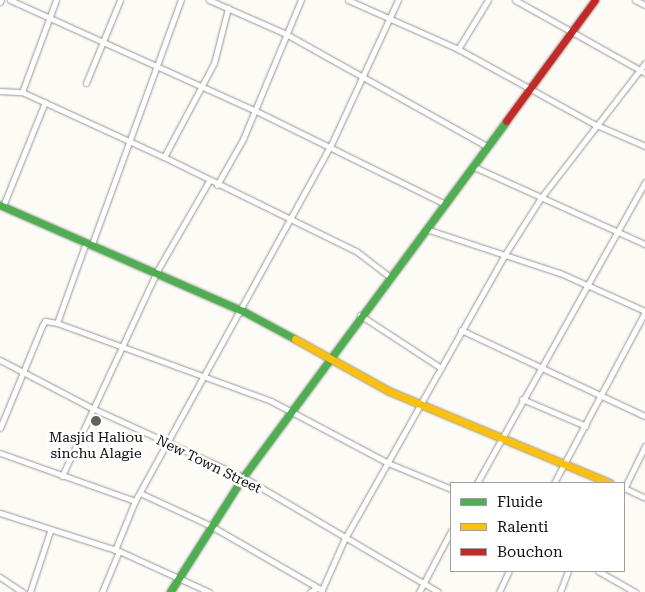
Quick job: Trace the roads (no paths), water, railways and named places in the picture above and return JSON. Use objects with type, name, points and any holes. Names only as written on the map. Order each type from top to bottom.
[{"type":"street","points":[[10,0],[202,89],[254,110],[445,204]]},
{"type":"street","points":[[22,92],[56,0]]},
{"type":"street","points":[[86,83],[120,0]]},
{"type":"street","points":[[57,323],[129,141],[154,67],[181,0]]},
{"type":"street","points":[[211,0],[286,34],[363,75],[486,146]]},
{"type":"street","points":[[217,185],[254,110],[301,0]]},
{"type":"street","points":[[348,0],[458,49],[594,124],[645,146]]},
{"type":"street","points":[[102,592],[135,500],[166,443],[207,376],[291,223],[330,147],[398,0]]},
{"type":"street","points":[[458,49],[488,0]]},
{"type":"street","points":[[515,0],[571,34],[642,72]]},
{"type":"street","points":[[170,592],[243,477],[292,412],[360,315],[445,204],[595,0]]},
{"type":"street","points":[[635,0],[645,5]]},
{"type":"street","points":[[164,157],[202,89],[228,8]]},
{"type":"street","points":[[320,590],[344,540],[504,256],[540,198],[594,124],[642,72],[645,63]]},
{"type":"street","points":[[0,91],[22,92],[164,157],[291,223],[356,251],[390,277]]},
{"type":"street","points":[[45,102],[1,205],[157,271],[243,311],[332,356],[389,391],[423,402],[502,434],[566,461],[608,482]]},
{"type":"street","points":[[472,166],[615,233],[645,244]]},
{"type":"street","points":[[62,476],[121,345],[157,271],[209,181]]},
{"type":"street","points":[[477,482],[645,182]]},
{"type":"street","points":[[426,229],[587,285],[645,311],[604,394],[555,482]]},
{"type":"street","points":[[360,315],[441,368]]},
{"type":"street","points":[[0,428],[20,372],[45,321],[57,323],[207,376],[292,412],[388,463],[450,488]]},
{"type":"street","points":[[461,330],[604,394],[645,416]]},
{"type":"street","name":"New Town Street","points":[[0,360],[92,408],[243,477],[344,540],[438,592]]},
{"type":"street","points":[[522,399],[586,426]]},
{"type":"street","points":[[625,487],[645,446]]},
{"type":"street","points":[[0,453],[135,500]]},
{"type":"street","points":[[625,489],[645,498]]},
{"type":"street","points":[[140,493],[211,526],[320,590]]},
{"type":"street","points":[[0,513],[50,531],[117,550],[209,592]]},
{"type":"street","points":[[30,592],[50,531]]},
{"type":"street","points":[[419,592],[450,532]]},
{"type":"street","points":[[499,592],[509,572]]},
{"type":"street","points":[[560,592],[568,572]]},
{"type":"street","points":[[600,572],[634,592]]},
{"type":"street","points":[[0,577],[22,592]]},
{"type":"street","points":[[310,592],[320,590]]},
{"type":"place","name":"Masjid Haliou sinchu Alagie","points":[[96,421]]}]
